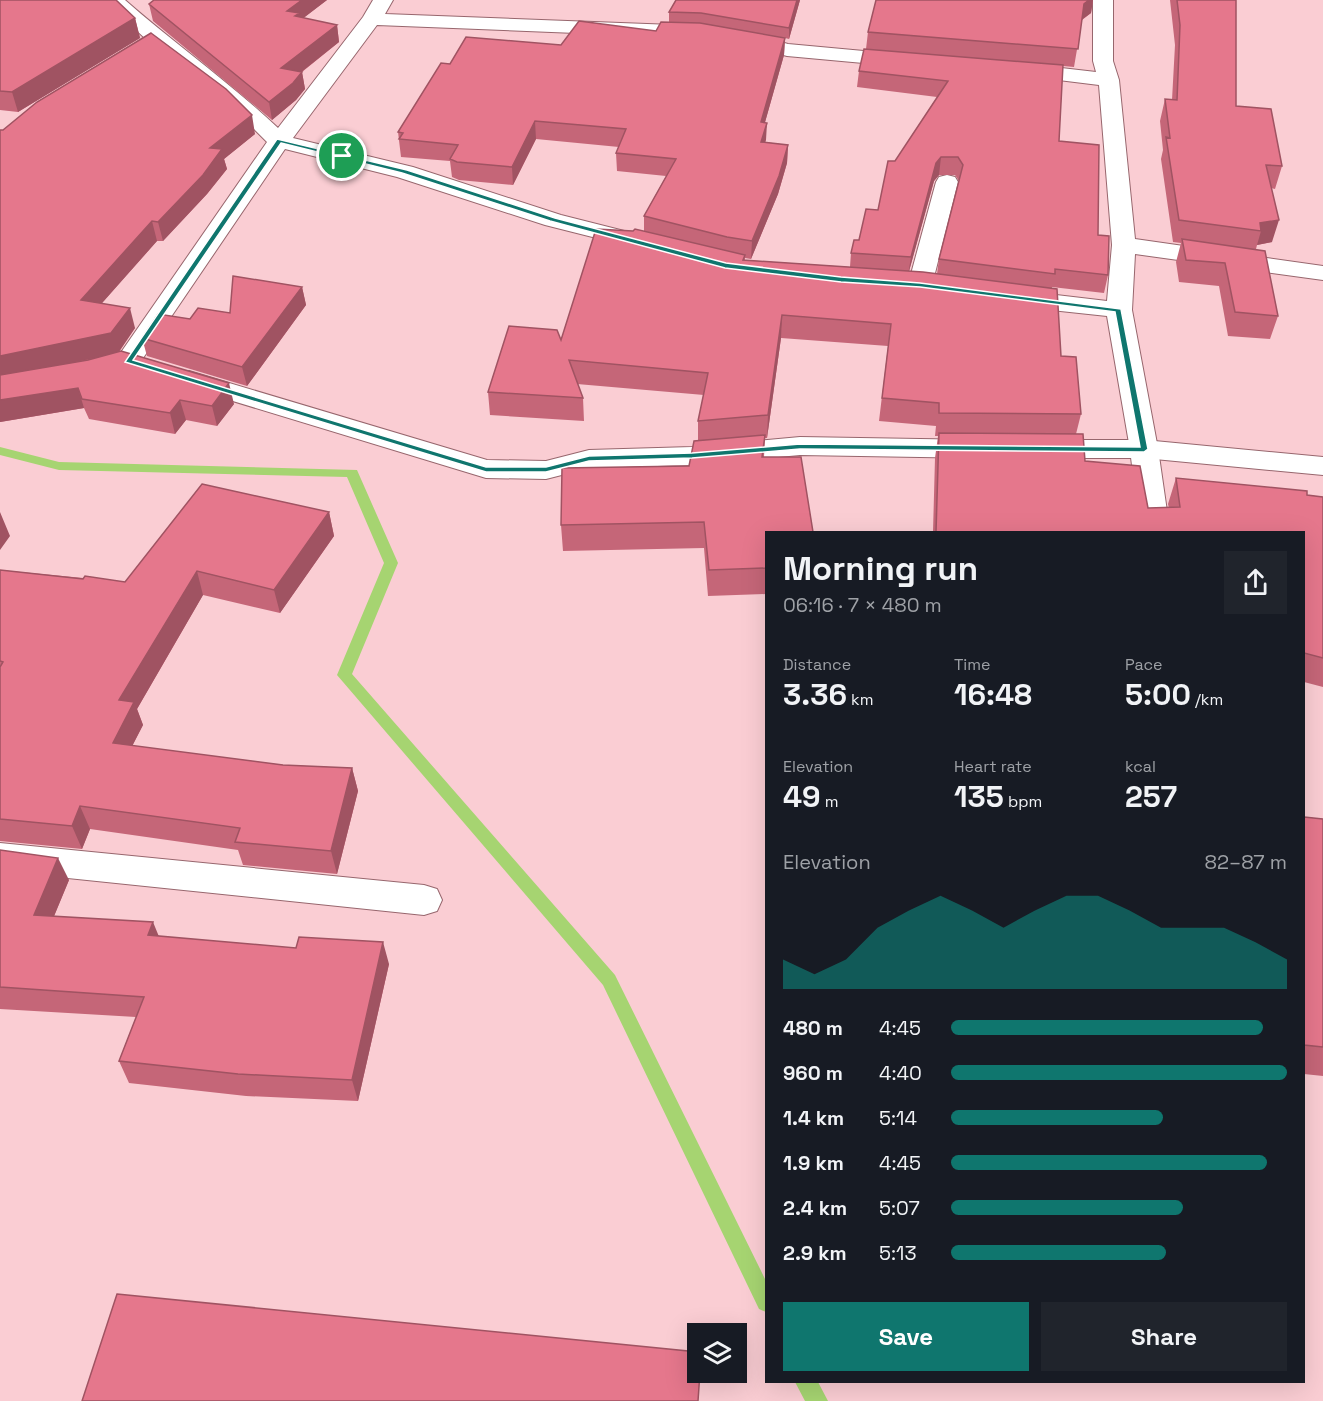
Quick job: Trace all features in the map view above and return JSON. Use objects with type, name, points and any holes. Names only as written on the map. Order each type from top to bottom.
[{"type":"street","points":[[1102,0],[1103,61],[1109,80],[1124,245],[1119,310],[1144,449],[1155,531]]},
{"type":"street","points":[[118,1],[158,39],[238,102],[279,141],[405,172],[553,220],[658,247]]},
{"type":"street","points":[[924,62],[787,50],[745,38],[700,32],[377,9],[279,141],[136,366],[486,469],[546,470],[589,459],[692,456],[800,446],[1144,449],[1323,466]]},
{"type":"street","points":[[137,51],[158,39]]},
{"type":"street","points":[[994,67],[1109,80]]},
{"type":"street","points":[[920,286],[947,182]]},
{"type":"street","points":[[1124,245],[1323,273]]},
{"type":"street","points":[[987,295],[1119,310]]},
{"type":"street","points":[[0,857],[424,900]]},
{"type":"building","points":[[0,0],[116,0],[135,18],[12,92],[0,91]]},
{"type":"building","points":[[154,0],[302,0],[287,11],[300,13],[295,16],[337,25],[281,68],[302,72],[293,83],[269,102],[149,4]]},
{"type":"building","points":[[676,0],[797,0],[789,28],[701,13],[669,12]]},
{"type":"building","points":[[876,0],[1089,0],[1084,4],[1078,49],[868,32]]},
{"type":"building","points":[[1177,0],[1236,0],[1236,106],[1271,109],[1282,166],[1266,165],[1279,220],[1260,223],[1261,231],[1179,220],[1166,137],[1170,138],[1165,99],[1177,100],[1180,25]]},
{"type":"building","points":[[579,21],[656,31],[661,22],[700,23],[785,38],[761,122],[767,123],[761,142],[788,145],[779,176],[752,241],[644,216],[676,159],[616,153],[626,129],[535,121],[512,167],[457,162],[450,159],[458,145],[399,139],[403,133],[398,132],[441,63],[450,64],[466,37],[561,45]]},
{"type":"building","points":[[151,33],[226,89],[252,115],[210,148],[222,149],[203,175],[158,222],[152,221],[81,300],[130,308],[111,333],[0,356],[0,130],[3,130],[37,102]]},
{"type":"building","points":[[864,49],[1063,65],[1059,141],[1099,145],[1098,235],[1109,236],[1108,275],[1055,269],[1055,274],[939,259],[963,165],[958,157],[941,157],[936,163],[911,257],[851,253],[854,240],[859,240],[866,209],[878,210],[888,161],[895,161],[948,81],[859,71]]},
{"type":"building","points":[[596,229],[633,231],[635,229],[745,255],[743,260],[923,272],[1057,289],[1061,356],[1076,357],[1081,414],[939,413],[939,403],[882,398],[891,324],[782,315],[768,415],[698,421],[708,373],[569,360],[583,398],[488,392],[509,326],[557,330],[561,340]]},
{"type":"building","points":[[1182,239],[1265,251],[1278,316],[1235,312],[1225,263],[1186,260]]},
{"type":"building","points":[[233,276],[302,287],[242,367],[142,338],[158,314],[190,319],[198,308],[230,313]]},
{"type":"building","points":[[121,351],[229,383],[212,406],[180,400],[170,413],[82,399],[78,388],[0,400],[0,375],[88,360]]},
{"type":"building","points":[[939,433],[1083,434],[1085,461],[1140,466],[1148,508],[1180,507],[1176,478],[1307,491],[1307,495],[1323,497],[1323,658],[1305,653],[1305,531],[936,531]]},
{"type":"building","points":[[765,435],[762,457],[801,457],[813,531],[765,531],[765,568],[709,570],[704,522],[561,525],[562,468],[689,466],[694,441]]},
{"type":"building","points":[[202,484],[329,512],[274,590],[197,571],[119,700],[134,702],[113,743],[283,765],[352,768],[331,851],[235,842],[240,828],[80,806],[72,826],[0,819],[0,667],[3,662],[0,661],[0,570],[83,579],[85,576],[125,582]]},
{"type":"building","points":[[1305,817],[1323,819],[1323,1047],[1305,1045]]},
{"type":"building","points":[[0,850],[58,858],[34,915],[153,922],[148,935],[296,948],[299,937],[383,942],[352,1080],[238,1074],[119,1061],[144,997],[0,987]]},
{"type":"building","points":[[117,1294],[687,1351],[687,1383],[699,1383],[698,1401],[82,1401]]},
{"type":"waterway","points":[[0,451],[59,466],[352,473],[391,563],[344,675],[609,980],[765,1300]]},
{"type":"waterway","points":[[807,1383],[817,1401]]},
{"type":"route","points":[[279,141],[342,156],[405,172],[553,220],[725,265],[841,280],[920,285],[1119,310],[1144,449],[800,446],[692,456],[589,459],[546,470],[486,469],[128,361],[279,141]]}]
